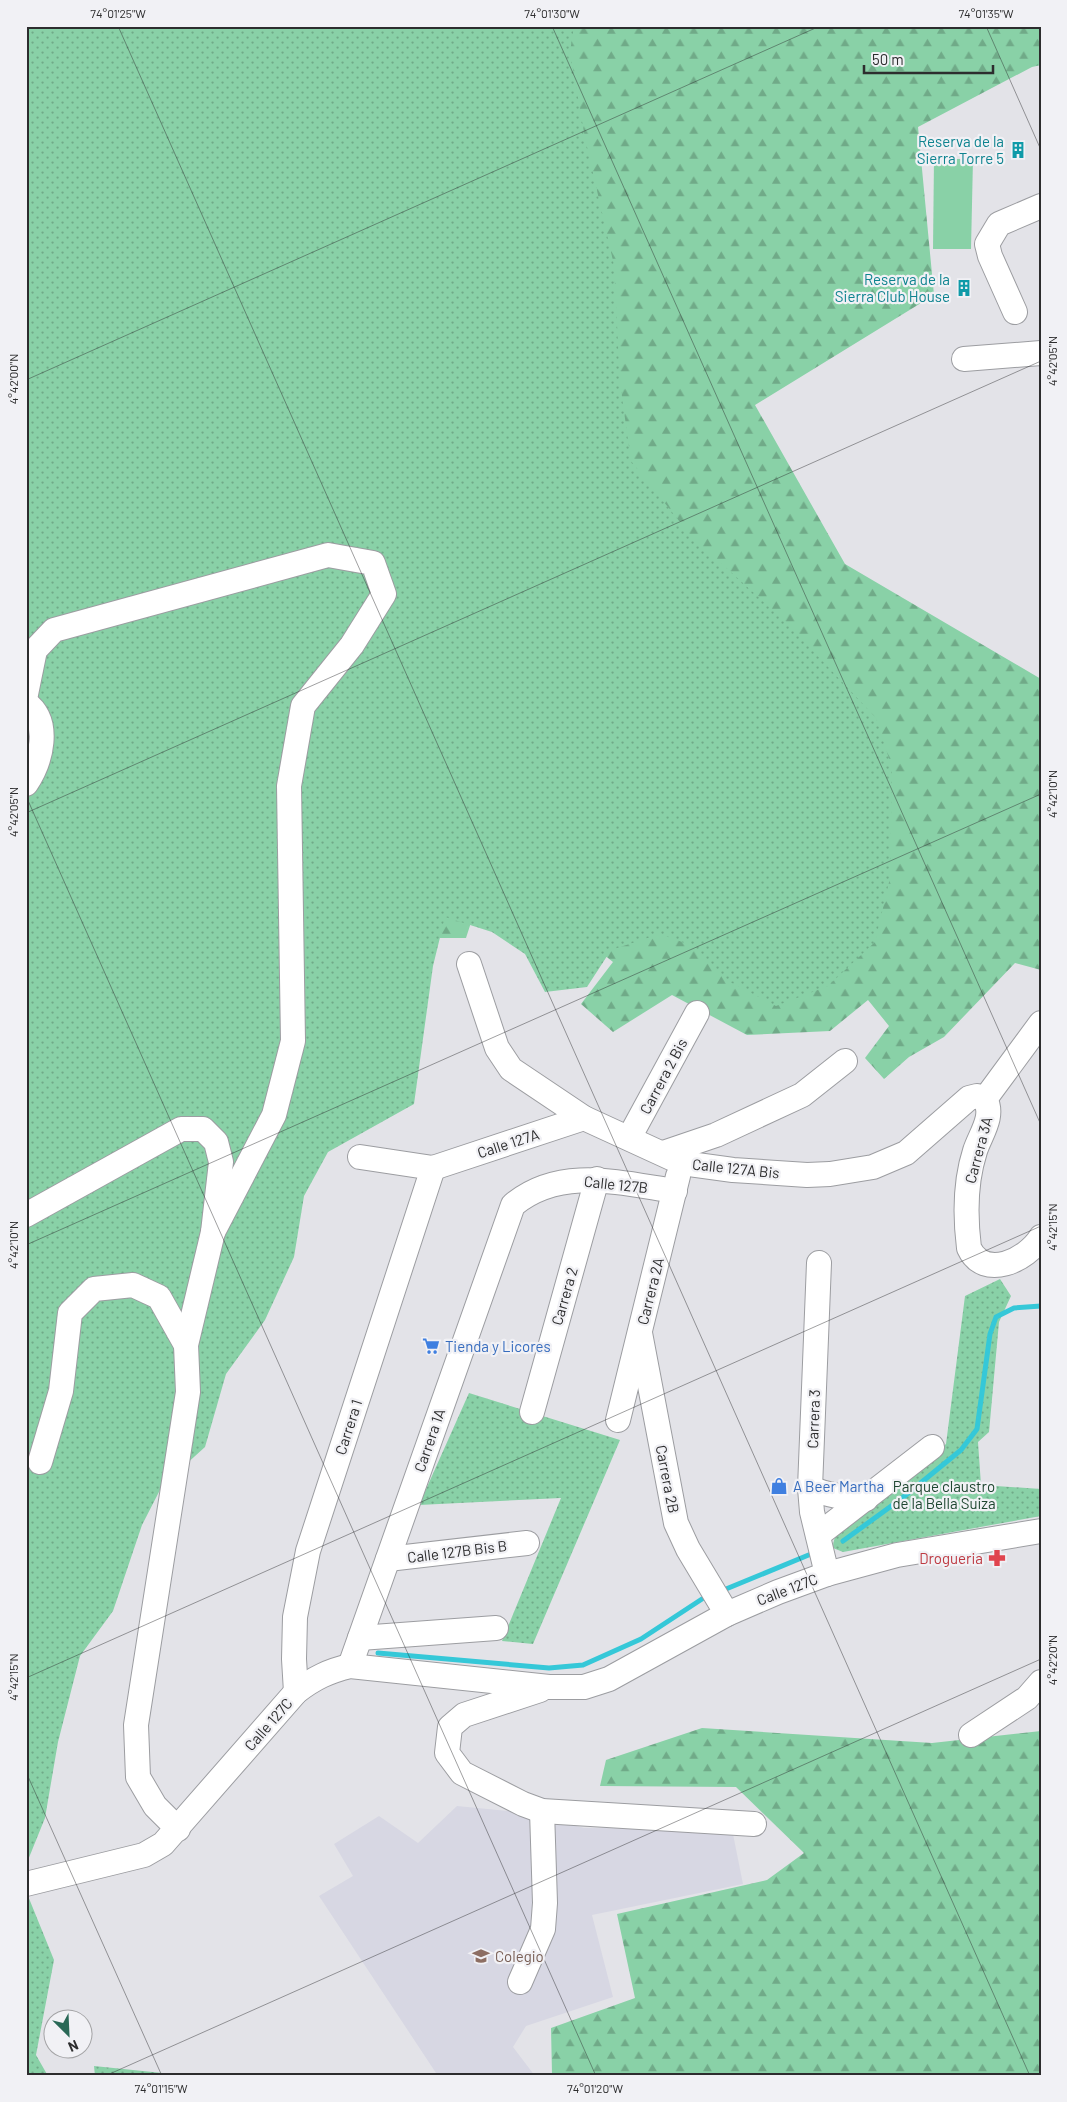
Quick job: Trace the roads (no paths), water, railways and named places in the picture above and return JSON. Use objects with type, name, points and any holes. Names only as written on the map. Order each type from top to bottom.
[{"type":"street","points":[[1015,312],[990,256],[987,244],[999,224],[1041,206]]},
{"type":"street","points":[[964,359],[1041,353]]},
{"type":"street","points":[[26,694],[35,650],[54,630],[328,555],[373,563],[384,594],[352,645],[303,706],[289,786],[293,1041],[274,1115],[212,1232]]},
{"type":"street","points":[[26,703],[36,715],[41,728],[40,756],[34,772],[26,784]]},
{"type":"street","name":"Calle 127A Bis","points":[[469,964],[498,1048],[511,1069],[584,1118],[672,1158],[733,1170],[807,1174],[830,1174],[873,1167],[906,1153],[968,1098],[977,1096],[985,1099]]},
{"type":"street","name":"Carrera 2 Bis","points":[[629,1138],[696,1013]]},
{"type":"street","name":"Carrera 3A","points":[[1041,1023],[985,1099],[988,1105],[988,1118],[975,1151],[967,1189],[969,1248],[972,1255],[980,1262],[1000,1265],[1009,1264],[1036,1246],[1041,1237]]},
{"type":"street","points":[[672,1158],[716,1135],[802,1095],[845,1061]]},
{"type":"street","name":"Calle 127A","points":[[433,1168],[584,1118]]},
{"type":"street","points":[[26,1216],[181,1129],[203,1129],[216,1142],[221,1162],[212,1232],[186,1345],[188,1392],[136,1725],[138,1777],[155,1806],[178,1829]]},
{"type":"street","points":[[360,1157],[433,1168]]},
{"type":"street","name":"Carrera 2A","points":[[618,1420],[674,1191],[672,1158]]},
{"type":"street","name":"Carrera 1","points":[[296,1692],[294,1660],[295,1617],[308,1551],[433,1168]]},
{"type":"street","name":"Calle 127B","points":[[508,1214],[513,1205],[525,1195],[540,1188],[568,1180],[597,1179],[674,1191]]},
{"type":"street","name":"Carrera 2","points":[[532,1412],[597,1179]]},
{"type":"street","name":"Carrera 1A","points":[[350,1666],[508,1214]]},
{"type":"street","name":"Carrera 3","points":[[819,1263],[810,1488],[812,1512],[827,1574]]},
{"type":"street","points":[[40,1462],[61,1391],[70,1313],[94,1290],[133,1285],[159,1297],[186,1345]]},
{"type":"street","name":"Carrera 2B","points":[[640,1333],[676,1523],[688,1549],[727,1614]]},
{"type":"street","points":[[818,1535],[932,1447]]},
{"type":"street","points":[[810,1488],[822,1494],[866,1499]]},
{"type":"street","name":"Calle 127C","points":[[26,1884],[144,1855],[163,1844],[296,1692],[313,1679],[330,1671],[350,1666],[548,1687],[584,1687],[609,1679],[727,1614],[827,1574],[897,1555],[1041,1532]]},
{"type":"street","name":"Calle 127B Bis B","points":[[388,1559],[527,1543]]},
{"type":"street","points":[[360,1638],[496,1628]]},
{"type":"street","points":[[971,1735],[1027,1698],[1041,1682]]},
{"type":"street","name":"Calle 127C","points":[[532,1808],[462,1773],[447,1753],[450,1727],[464,1714],[548,1687]]},
{"type":"street","points":[[520,1982],[543,1929],[545,1903],[532,1808],[754,1824]]},
{"type":"waterway","points":[[843,1541],[901,1499],[961,1450],[977,1429],[990,1334],[996,1317],[1014,1308],[1041,1306]]},
{"type":"waterway","points":[[726,1589],[811,1554]]},
{"type":"waterway","points":[[378,1653],[549,1668],[583,1665],[641,1639],[702,1599]]},
{"type":"place","name":"Reserva de la Sierra Torre 5","points":[[1018,150]]},
{"type":"place","name":"Reserva de la Sierra Club House","points":[[964,288]]},
{"type":"place","name":"Tienda y Licores","points":[[431,1346]]},
{"type":"place","name":"A Beer Martha","points":[[779,1486]]},
{"type":"place","name":"Drogueria","points":[[997,1558]]},
{"type":"place","name":"Colegio","points":[[481,1956]]},
{"type":"park label","name":"Parque claustro de la Bella Suiza","points":[[944,1494]]}]
